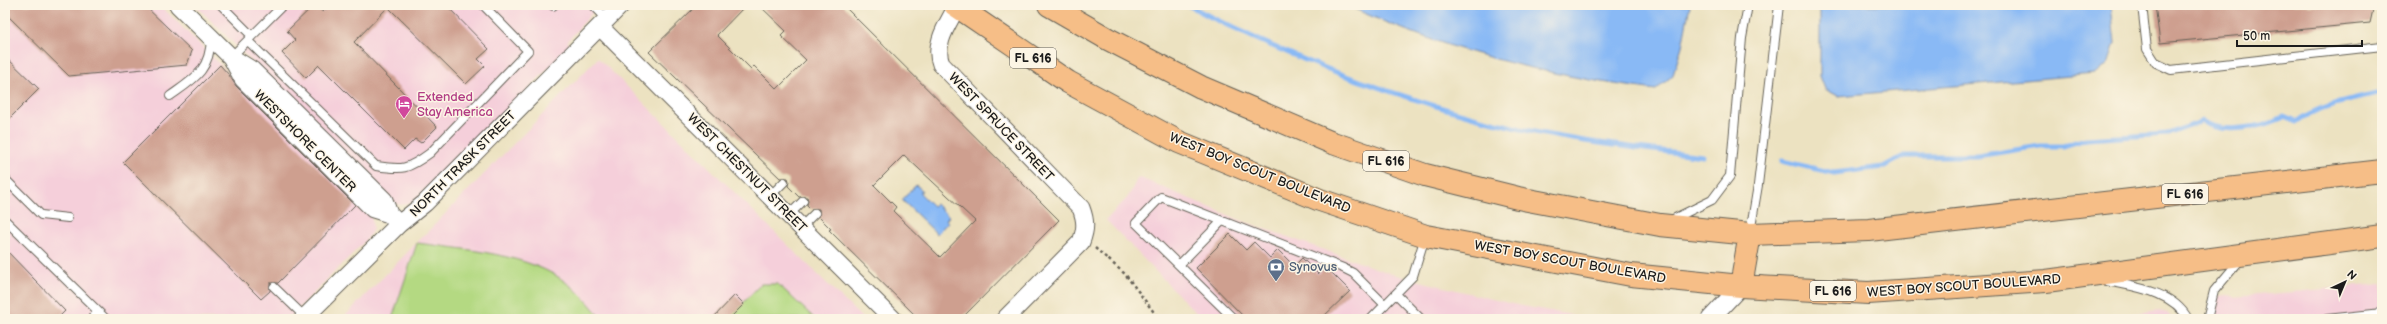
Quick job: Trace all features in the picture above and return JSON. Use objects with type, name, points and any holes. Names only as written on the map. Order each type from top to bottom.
[{"type":"main road","name":"FL 616","points":[[1049,5],[1108,40],[1201,87],[1330,142],[1425,174],[1518,198],[1660,225],[1750,234],[1869,230],[2382,171]]},
{"type":"main road","name":"WEST BOY SCOUT BOULEVARD","points":[[956,6],[1068,82],[1179,142],[1320,200],[1426,236],[1631,274],[1741,286],[1868,293],[2046,281],[2382,236]]},
{"type":"main road","points":[[1741,286],[1750,234]]},
{"type":"street","name":"WESTSHORE CENTER","points":[[178,5],[231,57],[242,79],[292,119],[373,209],[394,219]]},
{"type":"street","name":"NORTH TRASK STREET","points":[[304,318],[394,219],[425,204],[621,5]]},
{"type":"street","name":"WEST SPRUCE STREET","points":[[956,6],[939,41],[937,55],[941,64],[1081,208],[1085,219],[1085,230],[1080,242],[1005,319]]},
{"type":"street","name":"WEST CHESTNUT STREET","points":[[604,23],[770,196],[894,319]]},
{"type":"street","points":[[1710,319],[1741,286]]},
{"type":"lane","points":[[221,5],[310,102],[376,166],[400,170],[417,162],[430,153],[528,51],[483,5]]},
{"type":"lane","points":[[231,57],[283,5]]},
{"type":"lane","points":[[593,5],[604,23]]},
{"type":"lane","points":[[1660,225],[1712,200],[1730,176],[1742,38],[1748,5]]},
{"type":"lane","points":[[1750,234],[1758,185],[1779,5]]},
{"type":"lane","points":[[2142,5],[2147,50],[2156,63],[2171,70],[2382,46]]},
{"type":"lane","points":[[170,96],[197,77],[210,55],[211,37]]},
{"type":"lane","points":[[292,119],[310,102]]},
{"type":"lane","points":[[5,178],[41,215],[68,218]]},
{"type":"lane","points":[[770,196],[784,182]]},
{"type":"lane","points":[[1234,319],[1136,223],[1161,197],[1343,268],[1353,273],[1385,305]]},
{"type":"lane","points":[[789,215],[802,201]]},
{"type":"lane","points":[[801,227],[815,213]]},
{"type":"lane","points":[[5,220],[106,319]]},
{"type":"lane","points":[[1179,265],[1222,222]]},
{"type":"lane","points":[[1371,319],[1413,276],[1426,236]]},
{"type":"lane","points":[[2207,319],[2214,291],[2244,255]]},
{"type":"lane","points":[[2087,276],[2144,289],[2171,300],[2183,310],[2188,319]]},
{"type":"lane","points":[[274,287],[304,318]]},
{"type":"lane","points":[[1396,294],[1421,319]]},
{"type":"lane","points":[[91,319],[98,312]]},
{"type":"lane","points":[[2327,319],[2382,313]]},
{"type":"path","points":[[1092,244],[1125,274],[1159,319]]},
{"type":"shaded area","points":[[5,5],[160,5],[371,213],[373,229],[368,238],[288,319],[5,319]]},
{"type":"shaded area","name":"Extended Stay America","points":[[195,5],[599,5],[567,42],[571,46],[419,198],[403,205],[395,204]]},
{"type":"shaded area","points":[[598,58],[863,319],[342,319]]},
{"type":"shaded area","points":[[1138,177],[1240,220],[1392,274],[1512,304],[1593,319],[1202,319],[1106,220],[1128,197]]},
{"type":"shaded area","points":[[2382,284],[2382,319],[2211,319],[2211,310],[2217,296],[2229,295],[2235,297]]},
{"type":"shaded area","points":[[2160,311],[2167,313],[2173,319],[2084,319]]},
{"type":"green space","points":[[417,243],[496,254],[536,266],[553,274],[573,288],[586,300],[602,319],[392,319]]},
{"type":"green space","points":[[761,284],[778,284],[815,319],[728,319]]},
{"type":"water","points":[[1346,5],[1690,5],[1682,46],[1673,75],[1656,90],[1576,77],[1498,60],[1421,36]]},
{"type":"water","points":[[1820,5],[2111,5],[2115,43],[2108,64],[2094,74],[1838,96],[1825,89],[1820,76]]},
{"type":"water","points":[[916,185],[922,190],[920,193],[933,206],[936,204],[949,217],[946,220],[948,222],[937,234],[902,200]]},
{"type":"building","points":[[5,5],[144,5],[192,51],[187,65],[69,76],[5,13]]},
{"type":"building","points":[[314,5],[323,12],[330,5],[446,5],[489,49],[478,59],[485,66],[466,84],[388,7],[354,42],[437,127],[421,143],[415,139],[404,150],[319,65],[306,78],[282,53],[295,40],[287,31]]},
{"type":"building","points":[[697,5],[746,5],[717,35],[751,69],[754,66],[777,89],[806,60],[781,36],[786,31],[759,5],[843,5],[1059,220],[961,319],[919,319],[829,230],[831,229],[819,217],[819,209],[811,209],[807,205],[807,197],[799,197],[788,186],[788,178],[780,178],[649,52]],"holes":[[[904,155],[975,221],[940,257],[893,211],[896,207],[874,185]]]},
{"type":"building","points":[[2155,5],[2374,5],[2370,23],[2160,43]]},
{"type":"building","points":[[5,56],[39,89],[5,123]]},
{"type":"building","points":[[220,65],[236,86],[355,205],[278,283],[270,283],[270,291],[261,299],[123,162]]},
{"type":"building","name":"Synovus","points":[[1230,234],[1246,250],[1254,242],[1270,258],[1278,250],[1294,266],[1302,258],[1318,274],[1326,267],[1350,291],[1321,319],[1246,319],[1196,268]]},
{"type":"building","points":[[5,249],[65,311],[57,319],[5,319]]},
{"type":"building","points":[[735,295],[744,304],[729,319],[712,319]]},
{"type":"waterway","points":[[1188,5],[1267,44],[1308,61],[1350,78],[1436,106],[1544,134],[1589,142],[1703,156]]},
{"type":"waterway","points":[[1782,161],[1834,173],[1883,167],[1904,156],[1977,156],[2040,146],[2063,146],[2086,139],[2168,134],[2203,121],[2211,126],[2232,129],[2266,124],[2284,117],[2296,122],[2305,116],[2326,107],[2382,93]]},
{"type":"place","name":"Extended Stay America","points":[[404,119]]},
{"type":"place","name":"Synovus","points":[[1276,282]]}]
